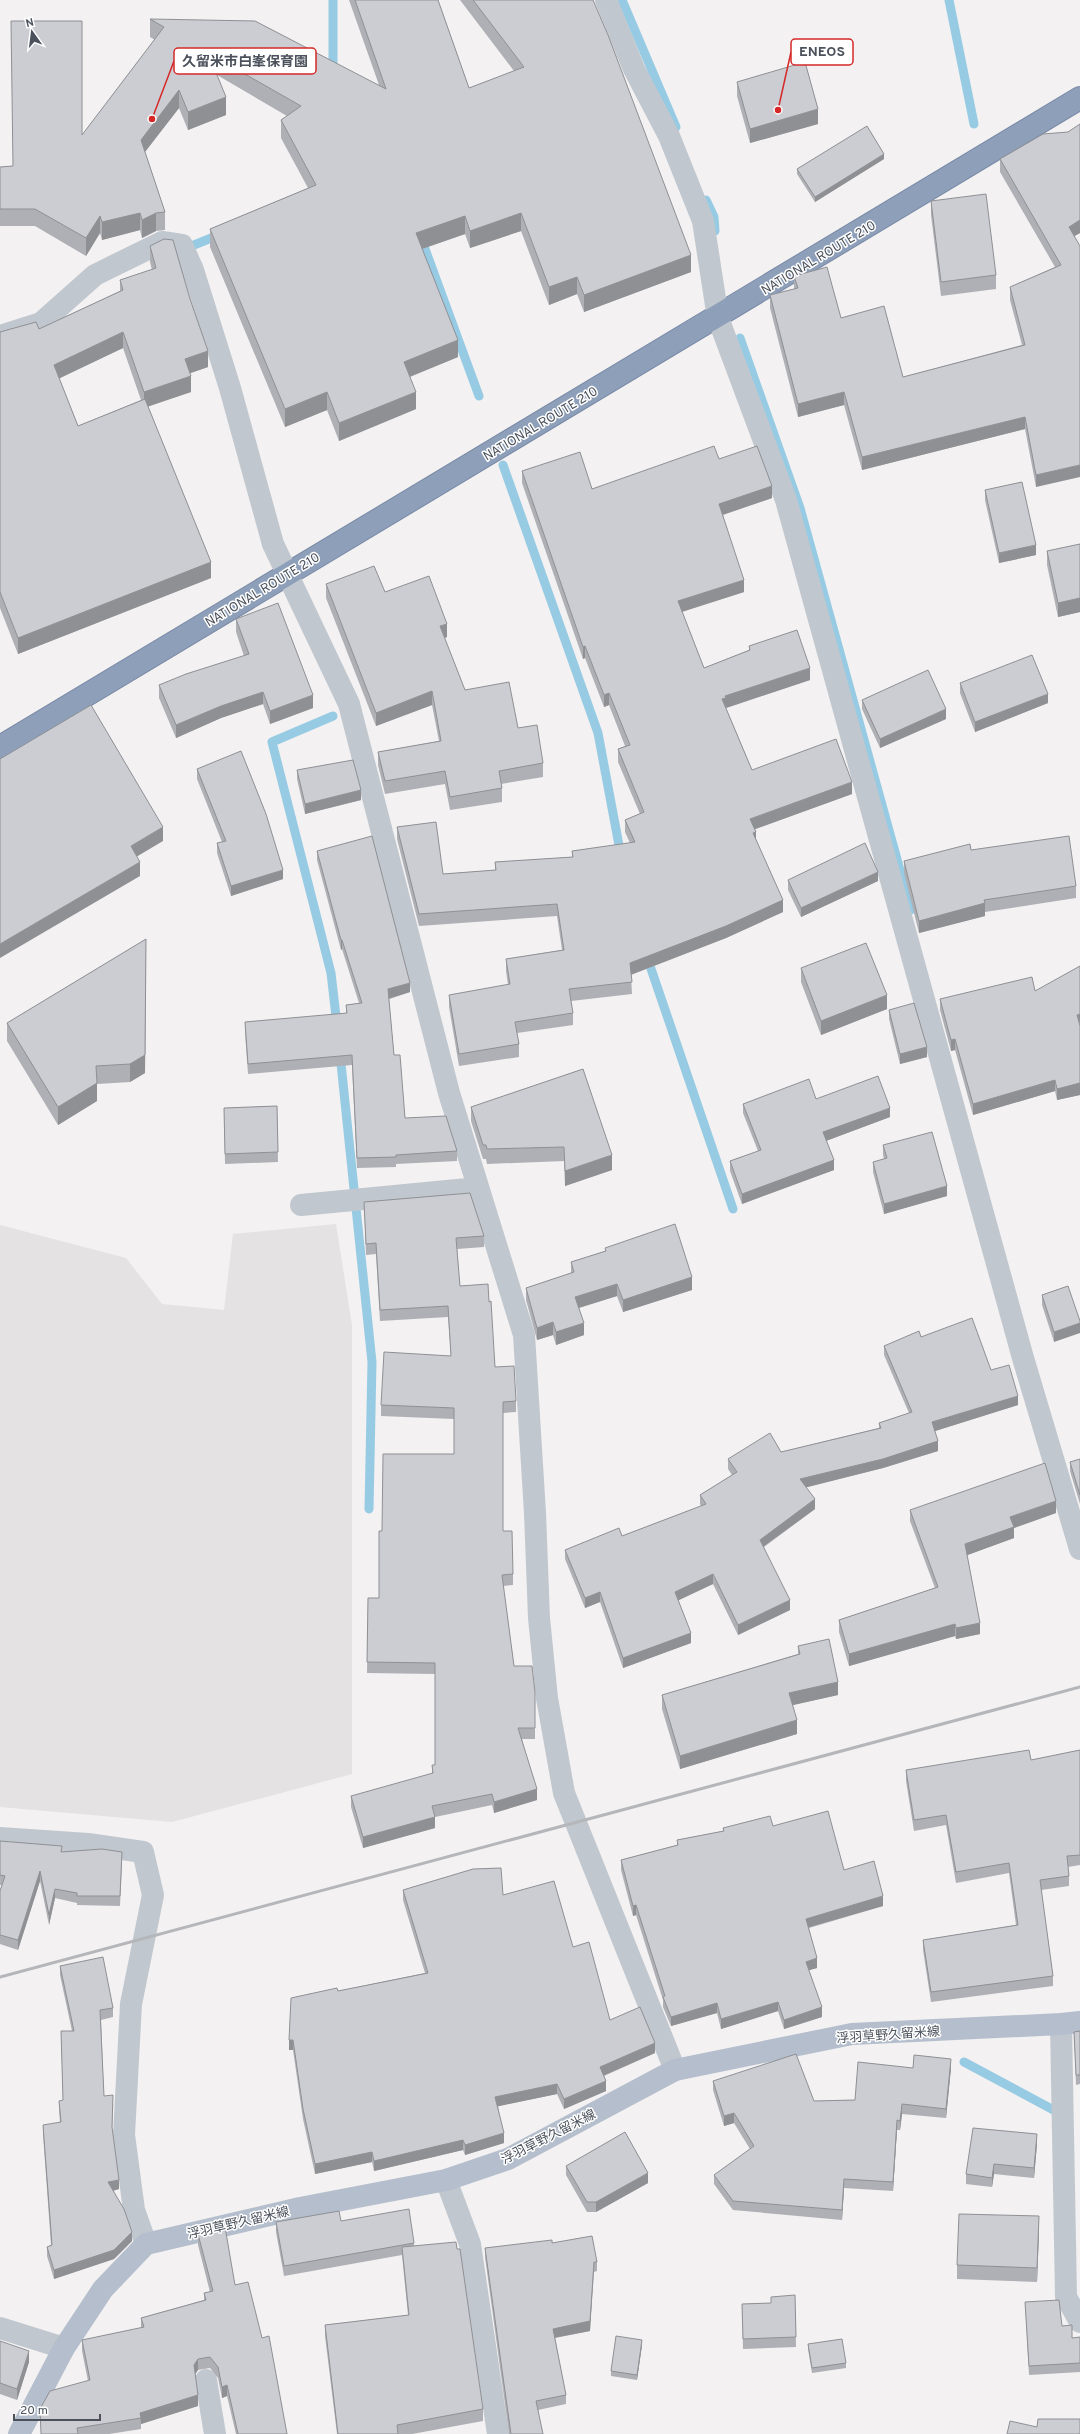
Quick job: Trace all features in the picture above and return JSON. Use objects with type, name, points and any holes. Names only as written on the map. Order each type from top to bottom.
[{"type":"highway","name":"NATIONAL ROUTE 210","points":[[0,747],[718,318],[1080,98]]},
{"type":"main road","name":"浮羽草野久留米線","points":[[146,2244],[300,2208],[446,2180],[508,2159],[675,2070],[852,2034],[1070,2023]]},
{"type":"main road","points":[[18,2434],[64,2348],[103,2289],[146,2244]]},
{"type":"street","points":[[606,0],[634,69],[669,136],[703,220],[718,318],[786,500],[1023,1358],[1080,1549]]},
{"type":"street","points":[[0,336],[41,323],[95,275],[162,242],[182,245],[193,270],[227,381],[273,544],[289,573],[349,704],[449,1093],[524,1335],[539,1618],[546,1698],[564,1793],[675,2070]]},
{"type":"street","points":[[301,1205],[478,1188]]},
{"type":"street","points":[[0,1838],[88,1844],[143,1852],[153,1895],[131,2004],[124,2135],[134,2210],[146,2244]]},
{"type":"street","points":[[1070,2023],[1066,2296],[1080,2322]]},
{"type":"street","points":[[446,2180],[470,2244],[498,2434]]},
{"type":"street","points":[[0,2328],[64,2348]]},
{"type":"street","points":[[206,2380],[215,2434]]},
{"type":"shaded area","points":[[336,1224],[352,1325],[352,1774],[172,1822],[0,1807],[0,1225],[126,1258],[162,1304],[224,1310],[233,1234]]},
{"type":"building","points":[[355,0],[438,0],[469,88],[524,67],[473,0],[593,0],[608,35],[691,255],[584,295],[577,277],[549,287],[521,213],[470,231],[465,216],[416,233],[458,340],[404,362],[416,392],[339,423],[327,392],[285,409],[210,229],[316,185],[281,120],[301,106],[208,53],[226,97],[188,112],[179,90],[141,140],[165,212],[156,213],[142,220],[140,213],[102,222],[100,216],[86,238],[35,209],[0,209],[0,167],[13,166],[11,21],[82,21],[82,135],[164,27],[150,19],[255,21],[386,89]]},
{"type":"building","points":[[805,62],[818,109],[750,129],[737,82]]},
{"type":"building","points":[[1080,124],[1080,220],[1069,227],[1080,246],[1080,465],[1036,475],[1025,417],[862,457],[844,392],[798,404],[770,295],[798,288],[794,276],[827,267],[841,318],[884,306],[903,377],[1025,345],[1010,287],[1061,265],[1000,159],[1043,134],[1068,132]]},
{"type":"building","points":[[867,126],[884,154],[815,197],[797,169]]},
{"type":"building","points":[[986,194],[996,275],[941,282],[931,201]]},
{"type":"building","points":[[164,239],[173,240],[190,299],[208,351],[185,359],[191,376],[144,392],[123,332],[54,365],[78,426],[145,399],[211,562],[18,638],[0,592],[0,332],[36,322],[39,329],[123,290],[120,280],[156,268],[150,246]]},
{"type":"building","points":[[714,446],[719,459],[757,446],[772,486],[719,504],[744,580],[678,601],[704,668],[750,650],[749,646],[797,630],[810,668],[725,696],[726,698],[722,699],[752,770],[836,739],[852,782],[750,819],[756,832],[753,833],[783,900],[726,926],[630,963],[632,982],[569,989],[573,1013],[515,1022],[519,1044],[459,1054],[449,995],[510,984],[506,959],[564,950],[557,904],[419,914],[397,827],[436,822],[443,874],[496,870],[495,862],[573,857],[572,851],[635,842],[625,820],[644,812],[618,749],[630,745],[609,693],[604,695],[585,646],[583,647],[522,471],[580,452],[592,489]]},
{"type":"building","points":[[1022,482],[1036,545],[999,553],[985,490]]},
{"type":"building","points":[[1080,544],[1080,598],[1058,603],[1047,551]]},
{"type":"building","points":[[374,566],[385,592],[429,576],[447,624],[440,626],[465,690],[509,682],[518,728],[537,725],[543,763],[499,771],[502,788],[450,797],[445,771],[385,781],[378,752],[441,741],[432,691],[376,713],[326,584]]},
{"type":"building","points":[[278,603],[313,695],[270,711],[263,692],[221,706],[176,725],[159,685],[186,674],[249,654],[236,619]]},
{"type":"building","points":[[1032,655],[1048,694],[975,722],[960,683]]},
{"type":"building","points":[[928,670],[946,709],[880,739],[862,700]]},
{"type":"building","points":[[91,705],[163,827],[131,846],[140,862],[0,944],[0,759]]},
{"type":"building","points":[[241,751],[266,814],[283,870],[231,886],[217,843],[226,841],[197,769]]},
{"type":"building","points":[[353,760],[361,790],[305,804],[297,770]]},
{"type":"building","points":[[372,836],[410,983],[388,989],[394,1055],[400,1055],[405,1118],[446,1116],[457,1151],[396,1155],[396,1157],[357,1158],[352,1055],[248,1064],[245,1022],[347,1013],[346,1005],[362,1003],[341,940],[317,851]]},
{"type":"building","points":[[1069,836],[1076,886],[984,900],[985,903],[919,921],[904,861],[970,844],[971,850]]},
{"type":"building","points":[[865,843],[878,872],[801,908],[788,880]]},
{"type":"building","points":[[146,939],[145,1055],[130,1064],[96,1066],[97,1083],[58,1107],[7,1023]]},
{"type":"building","points":[[866,943],[887,995],[821,1021],[801,968]]},
{"type":"building","points":[[1080,966],[1080,1014],[1077,1015],[1080,1026],[1080,1083],[1057,1089],[1055,1080],[973,1104],[955,1039],[951,1040],[940,999],[1032,977],[1035,991]]},
{"type":"building","points":[[914,1003],[927,1047],[900,1054],[889,1010]]},
{"type":"building","points":[[583,1069],[612,1155],[565,1171],[564,1147],[487,1149],[486,1145],[483,1145],[471,1107]]},
{"type":"building","points":[[878,1076],[890,1108],[823,1132],[834,1160],[742,1194],[730,1161],[761,1150],[743,1104],[809,1079],[816,1099]]},
{"type":"building","points":[[277,1106],[278,1152],[225,1154],[224,1108]]},
{"type":"building","points":[[932,1132],[947,1186],[884,1204],[873,1162],[887,1158],[883,1145]]},
{"type":"building","points":[[470,1193],[484,1236],[456,1238],[460,1286],[488,1284],[489,1302],[491,1301],[495,1367],[514,1366],[516,1401],[503,1402],[503,1531],[512,1531],[513,1574],[502,1575],[514,1666],[532,1666],[535,1692],[535,1728],[518,1728],[537,1789],[494,1802],[492,1794],[432,1806],[435,1817],[363,1837],[351,1796],[433,1773],[432,1765],[435,1765],[435,1663],[367,1662],[368,1598],[379,1598],[379,1531],[382,1531],[383,1454],[454,1454],[454,1408],[381,1405],[384,1352],[451,1356],[448,1306],[380,1310],[376,1243],[366,1244],[364,1202]]},
{"type":"building","points":[[675,1224],[692,1277],[623,1300],[617,1284],[575,1297],[584,1323],[556,1332],[553,1322],[537,1328],[526,1288],[574,1272],[571,1262],[606,1251],[605,1248]]},
{"type":"building","points":[[1068,1286],[1080,1323],[1054,1332],[1042,1295]]},
{"type":"building","points":[[972,1318],[991,1370],[1009,1365],[1018,1396],[932,1422],[938,1441],[883,1459],[800,1479],[815,1499],[760,1540],[790,1600],[738,1625],[713,1574],[675,1592],[691,1633],[623,1658],[600,1592],[585,1598],[565,1550],[619,1528],[622,1536],[706,1504],[700,1495],[737,1472],[728,1459],[770,1433],[781,1452],[881,1428],[879,1423],[912,1412],[884,1346],[919,1331],[921,1337]]},
{"type":"building","points":[[1080,1459],[1080,1495],[1070,1462]]},
{"type":"building","points":[[1045,1463],[1056,1501],[1010,1517],[1014,1527],[965,1544],[980,1623],[956,1628],[955,1624],[849,1654],[839,1620],[938,1587],[910,1510]]},
{"type":"building","points":[[829,1639],[838,1682],[789,1693],[797,1720],[680,1756],[662,1695],[800,1654],[798,1646]]},
{"type":"building","points":[[1029,1750],[1031,1760],[1080,1750],[1080,1855],[1067,1856],[1069,1876],[1040,1880],[1053,1976],[931,1992],[923,1940],[1018,1925],[1009,1863],[956,1872],[946,1815],[914,1820],[906,1770]]},
{"type":"building","points":[[828,1811],[844,1870],[874,1861],[883,1896],[806,1919],[817,1958],[806,1962],[822,2007],[784,2020],[778,2002],[721,2019],[717,2003],[671,2017],[663,1997],[665,1996],[636,1905],[633,1906],[621,1860],[678,1845],[677,1840],[724,1831],[723,1828],[770,1816],[773,1826]]},
{"type":"building","points":[[0,1841],[62,1846],[61,1852],[102,1849],[122,1852],[120,1896],[77,1896],[77,1893],[55,1889],[49,1915],[40,1871],[18,1940],[0,1935],[0,1891],[5,1876],[0,1875]]},
{"type":"building","points":[[501,1868],[503,1895],[554,1881],[573,1947],[589,1942],[610,2020],[640,2007],[655,2043],[600,2067],[606,2081],[564,2099],[557,2084],[495,2097],[504,2133],[465,2145],[463,2140],[374,2161],[372,2152],[315,2164],[303,2109],[293,2040],[289,2040],[291,1998],[337,1988],[338,1991],[428,1973],[403,1890],[473,1869]]},
{"type":"building","points":[[103,1957],[113,2008],[100,2010],[104,2096],[113,2095],[112,2127],[119,2180],[108,2182],[124,2209],[132,2232],[114,2250],[54,2270],[47,2247],[52,2245],[43,2125],[61,2122],[59,2101],[63,2100],[61,2031],[74,2031],[60,1966]]},
{"type":"building","points":[[1080,2031],[1080,2075],[1076,2075],[1074,2032]]},
{"type":"building","points":[[796,2054],[814,2101],[855,2100],[858,2062],[913,2068],[914,2055],[951,2059],[946,2109],[902,2104],[900,2121],[897,2120],[893,2182],[844,2179],[842,2210],[733,2201],[714,2175],[754,2146],[734,2113],[724,2116],[713,2081]]},
{"type":"building","points":[[973,2128],[1037,2134],[1034,2168],[994,2164],[992,2178],[966,2174]]},
{"type":"building","points":[[625,2132],[648,2173],[596,2202],[587,2202],[566,2166]]},
{"type":"building","points":[[409,2209],[414,2243],[284,2266],[276,2222],[339,2211],[341,2221]]},
{"type":"building","points":[[959,2214],[1039,2216],[1037,2268],[957,2265]]},
{"type":"building","points":[[225,2227],[235,2285],[248,2282],[262,2338],[269,2336],[287,2434],[238,2434],[227,2385],[222,2387],[218,2367],[210,2357],[198,2359],[194,2365],[198,2395],[140,2413],[141,2418],[77,2428],[78,2434],[41,2434],[40,2409],[50,2391],[90,2380],[82,2340],[144,2327],[141,2318],[206,2300],[204,2293],[213,2291],[198,2234]]},
{"type":"building","points":[[592,2236],[597,2262],[594,2262],[590,2321],[553,2329],[566,2395],[536,2401],[543,2434],[511,2434],[485,2248],[552,2240],[552,2243]]},
{"type":"building","points":[[456,2242],[457,2249],[460,2249],[483,2409],[397,2425],[398,2434],[338,2434],[325,2325],[409,2315],[402,2247]]},
{"type":"building","points":[[795,2295],[796,2337],[743,2339],[742,2304],[771,2303],[771,2297]]},
{"type":"building","points":[[1059,2300],[1062,2326],[1072,2325],[1072,2338],[1080,2337],[1080,2363],[1029,2366],[1025,2302]]},
{"type":"building","points":[[616,2336],[642,2340],[637,2375],[611,2371]]},
{"type":"building","points":[[842,2339],[846,2363],[812,2368],[808,2344]]},
{"type":"building","points":[[0,2341],[29,2351],[17,2389],[0,2383]]},
{"type":"building","points":[[1038,2419],[1080,2419],[1080,2434],[1007,2434],[1010,2421],[1037,2427]]},
{"type":"waterway","points":[[333,0],[333,66],[339,72]]},
{"type":"waterway","points":[[622,0],[676,127]]},
{"type":"waterway","points":[[949,0],[974,124]]},
{"type":"waterway","points":[[706,200],[714,217],[715,231]]},
{"type":"waterway","points":[[194,245],[221,234]]},
{"type":"waterway","points":[[421,238],[479,396]]},
{"type":"waterway","points":[[740,338],[800,508],[911,910]]},
{"type":"waterway","points":[[503,465],[598,733],[621,856]]},
{"type":"waterway","points":[[333,716],[272,742],[331,973],[337,1025]]},
{"type":"waterway","points":[[647,957],[733,1209]]},
{"type":"waterway","points":[[340,1054],[372,1362],[369,1509]]},
{"type":"waterway","points":[[964,2062],[1061,2114]]},
{"type":"railway","points":[[0,1977],[1080,1687]]},
{"type":"place","name":"ENEOS","points":[[778,110]]},
{"type":"place","name":"久留米市白峯保育園","points":[[152,119]]}]
